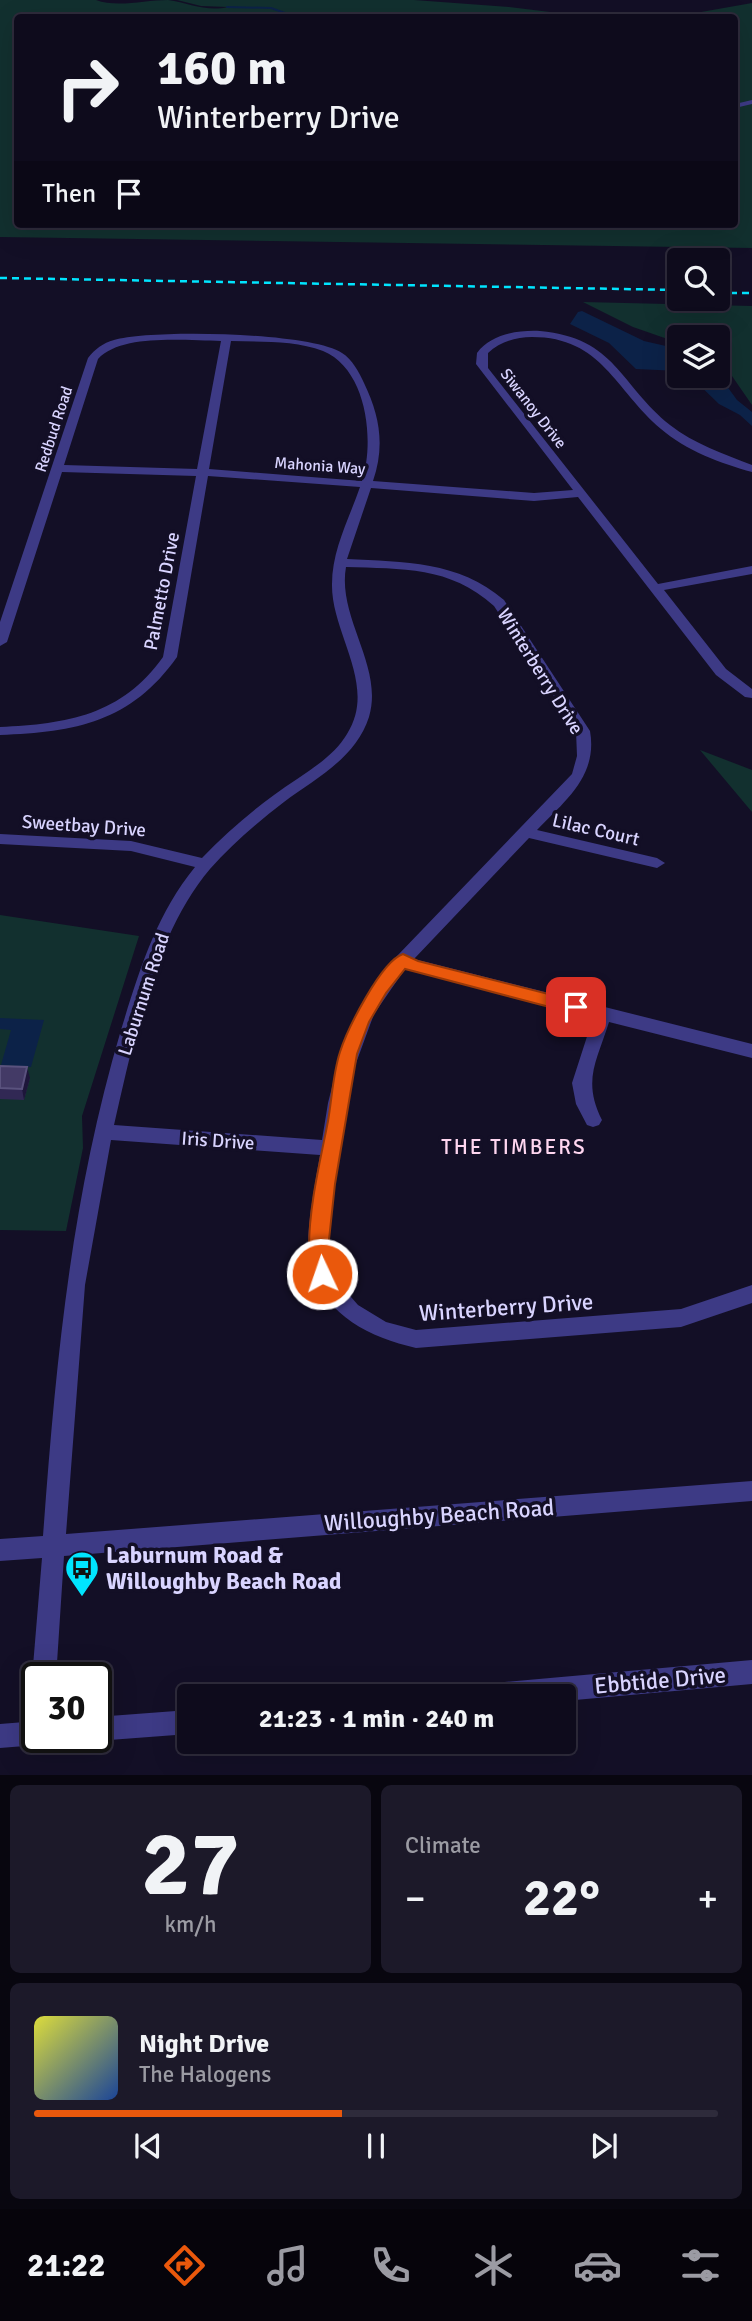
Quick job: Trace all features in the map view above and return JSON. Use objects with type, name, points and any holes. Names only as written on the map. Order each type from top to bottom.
[{"type":"street","name":"Siwanoy Drive","points":[[750,694],[722,672],[483,368],[480,360],[482,354],[496,342],[509,337],[539,334],[587,344],[616,371],[663,425],[676,435],[752,469]]},
{"type":"street","name":"Redbud Road","points":[[0,642],[93,358],[101,349],[115,342],[136,339],[226,340]]},
{"type":"street","name":"Palmetto Drive","points":[[0,731],[34,730],[90,719],[126,704],[155,680],[170,657],[226,340]]},
{"type":"street","name":"Laburnum Road","points":[[45,1662],[70,1329],[114,1085],[154,952],[168,916],[217,849],[254,816],[331,761],[357,730],[364,711],[363,680],[342,617],[338,585],[342,563],[373,464],[375,426],[355,376],[337,353],[312,343],[226,340]]},
{"type":"street","name":"Mahonia Way","points":[[56,468],[204,473],[534,497],[581,493]]},
{"type":"street","name":"Winterberry Drive","points":[[342,563],[443,571],[477,583],[499,603],[583,731],[586,745],[584,766],[576,780],[403,960],[380,988],[361,1021],[348,1054],[331,1148],[318,1249],[322,1274],[335,1298],[372,1326],[394,1335],[416,1339],[681,1318],[752,1294]]},
{"type":"street","points":[[656,588],[752,570]]},
{"type":"street","name":"Lilac Court","points":[[527,833],[657,863]]},
{"type":"street","name":"Sweetbay Drive","points":[[0,839],[131,846],[181,856],[204,864]]},
{"type":"street","points":[[403,960],[413,966],[752,1051]]},
{"type":"street","points":[[593,1120],[585,1104],[581,1083],[603,1014]]},
{"type":"street","name":"Iris Drive","points":[[104,1132],[331,1148]]},
{"type":"street","name":"Willoughby Beach Road","points":[[0,1550],[752,1491]]},
{"type":"street","name":"Ebbtide Drive","points":[[576,1688],[752,1672]]},
{"type":"street","points":[[112,1728],[177,1723]]},
{"type":"street","points":[[0,1736],[21,1734]]},
{"type":"green space","points":[[0,0],[96,0],[122,4],[168,0],[198,6],[212,8],[228,7],[201,6],[177,0],[414,0],[566,14],[14,14],[14,228],[738,228],[738,14],[690,14],[752,3],[752,248],[0,237]]},
{"type":"green space","points":[[583,302],[667,304],[667,311],[730,311],[730,305],[752,306],[752,405],[730,374],[730,325],[667,325],[667,339],[633,327]]},
{"type":"green space","points":[[700,750],[752,770],[752,812]]},
{"type":"green space","points":[[0,915],[139,936],[82,1116],[83,1148],[66,1231],[0,1230]]},
{"type":"water","points":[[582,311],[644,341],[667,346],[667,370],[636,369],[609,343],[570,324],[578,312]]},
{"type":"water","points":[[702,388],[728,388],[737,400],[752,412],[752,426],[740,415],[719,404]]},
{"type":"water","points":[[0,1018],[44,1020],[31,1067],[1,1065],[11,1030],[0,1029]]},
{"type":"building","points":[[0,1066],[27,1067],[22,1089],[0,1088]]},
{"type":"waterway","points":[[227,7],[271,8],[285,13],[319,14]]},
{"type":"railway","points":[[0,278],[667,290]]},
{"type":"railway","points":[[730,293],[752,293]]},
{"type":"place","name":"Laburnum Road & Willoughby Beach Road","points":[[82,1598]]},
{"type":"district","name":"THE TIMBERS","points":[[514,1147]]},
{"type":"route","points":[[322,1274],[318,1249],[348,1054],[361,1021],[380,988],[403,960],[413,966],[576,1007]]}]
